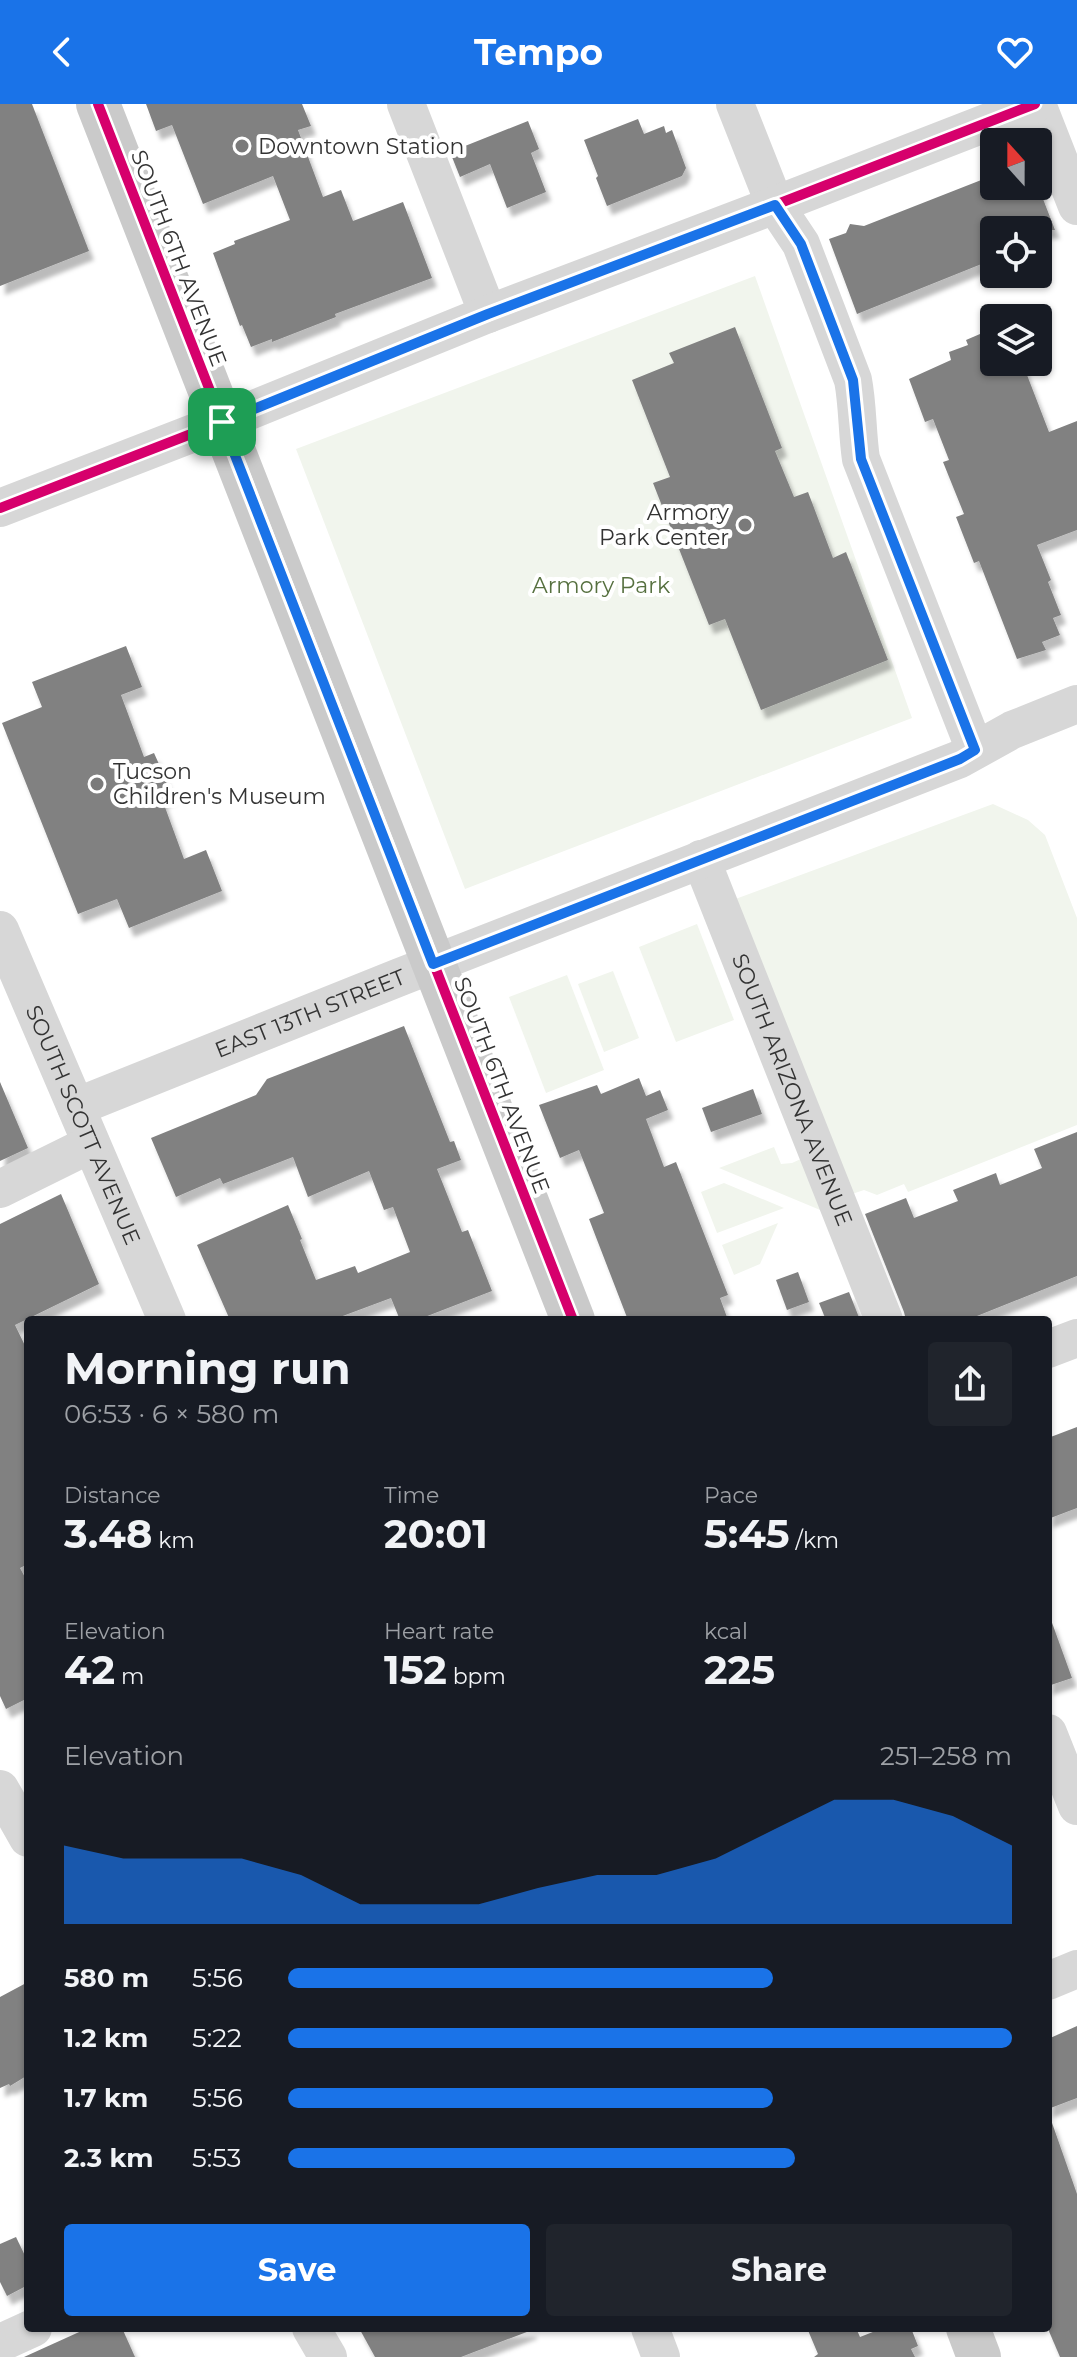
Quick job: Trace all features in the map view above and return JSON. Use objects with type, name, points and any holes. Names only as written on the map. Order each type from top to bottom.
[{"type":"main road","name":"SOUTH 6TH AVENUE","points":[[98,104],[571,1316]]},
{"type":"main road","points":[[970,2332],[979,2357]]},
{"type":"street","points":[[406,104],[488,314]]},
{"type":"street","points":[[735,104],[775,205],[801,244],[853,380],[861,459],[975,750]]},
{"type":"street","points":[[0,508],[488,314],[1036,104],[1077,206]]},
{"type":"street","name":"EAST 13TH STREET","points":[[76,1107],[960,759],[1012,730],[1077,704]]},
{"type":"street","name":"SOUTH ARIZONA AVENUE","points":[[701,859],[882,1316]]},
{"type":"street","name":"SOUTH SCOTT AVENUE","points":[[0,930],[165,1316]]},
{"type":"street","points":[[0,1189],[91,1144]]},
{"type":"street","points":[[1052,1347],[1077,1338]]},
{"type":"street","points":[[1052,1743],[1077,1806]]},
{"type":"street","points":[[24,1784],[0,1791],[24,1831]]},
{"type":"street","points":[[1052,1979],[1077,1969]]},
{"type":"street","points":[[0,2343],[24,2332]]},
{"type":"street","points":[[313,2332],[328,2357]]},
{"type":"street","points":[[652,2332],[661,2357]]},
{"type":"green space","name":"Armory Park","points":[[755,276],[912,718],[465,889],[296,449]]},
{"type":"green space","points":[[993,804],[1028,820],[1045,835],[1077,918],[1077,1125],[908,1192],[904,1184],[877,1195],[864,1190],[846,1196],[730,901]]},
{"type":"green space","points":[[697,924],[734,1020],[676,1042],[639,947]]},
{"type":"green space","points":[[613,971],[639,1038],[604,1052],[578,984]]},
{"type":"green space","points":[[567,975],[604,1070],[546,1093],[509,997]]},
{"type":"green space","points":[[774,1147],[781,1164],[803,1158],[825,1212],[719,1168]]},
{"type":"green space","points":[[724,1183],[784,1208],[717,1233],[701,1192]]},
{"type":"green space","points":[[778,1223],[760,1264],[734,1275],[722,1245]]},
{"type":"building","points":[[0,104],[32,104],[89,251],[0,286]]},
{"type":"building","points":[[146,104],[302,104],[311,126],[298,130],[323,197],[341,190],[353,221],[403,202],[432,278],[335,314],[336,317],[272,342],[272,339],[251,347],[213,253],[235,244],[234,241],[290,220],[273,176],[203,204],[172,125],[156,131]]},
{"type":"building","points":[[638,119],[644,134],[664,126],[666,133],[672,130],[686,168],[682,176],[607,206],[584,140]]},
{"type":"building","points":[[528,121],[539,149],[531,153],[546,192],[507,208],[490,164],[460,177],[450,152]]},
{"type":"building","points":[[980,180],[980,200],[1043,200],[1050,216],[980,216],[980,265],[857,314],[829,239],[846,233],[850,224],[864,226]]},
{"type":"building","name":"Armory Park Center","points":[[735,327],[782,448],[775,451],[794,497],[808,492],[833,558],[846,552],[888,660],[761,710],[725,619],[709,625],[653,483],[670,477],[632,380],[674,363],[669,353]]},
{"type":"building","points":[[980,334],[980,376],[1027,376],[1049,432],[1077,421],[1077,530],[1037,545],[1061,615],[1053,618],[1060,635],[1042,642],[1046,650],[1017,659],[979,561],[974,563],[956,517],[964,514],[943,462],[949,460],[933,419],[925,422],[909,379],[951,360],[949,352],[968,345],[966,340]]},
{"type":"building","name":"Tucson Children's Museum","points":[[126,646],[142,687],[121,695],[144,757],[154,753],[163,773],[171,795],[162,799],[184,859],[206,850],[222,891],[129,928],[117,899],[78,914],[2,723],[42,707],[32,682]]},
{"type":"building","points":[[404,1026],[450,1142],[454,1141],[461,1160],[437,1169],[462,1232],[468,1230],[492,1291],[427,1316],[398,1316],[391,1298],[343,1316],[228,1316],[197,1245],[288,1205],[316,1280],[355,1266],[358,1273],[410,1252],[393,1207],[384,1210],[369,1171],[308,1197],[293,1157],[223,1184],[220,1178],[176,1197],[151,1138],[256,1095],[267,1079]]},
{"type":"building","points":[[639,1078],[646,1096],[660,1090],[668,1110],[646,1119],[664,1167],[676,1162],[728,1295],[720,1298],[727,1316],[626,1316],[589,1219],[604,1213],[579,1150],[560,1158],[539,1105],[597,1085],[601,1094]]},
{"type":"building","points":[[0,1082],[28,1148],[0,1161]]},
{"type":"building","points":[[753,1089],[762,1114],[711,1132],[702,1108]]},
{"type":"building","points":[[1077,1132],[1077,1276],[977,1316],[905,1316],[865,1214],[906,1198],[914,1218],[958,1201],[953,1190],[996,1173],[1000,1185],[1042,1168],[1034,1149]]},
{"type":"building","points":[[61,1194],[99,1284],[33,1316],[24,1316],[24,1321],[15,1325],[24,1344],[24,1566],[20,1568],[24,1576],[24,1700],[6,1709],[0,1696],[0,1224]]},
{"type":"building","points":[[798,1272],[809,1302],[787,1310],[776,1280]]},
{"type":"building","points":[[849,1292],[858,1316],[824,1316],[819,1303]]},
{"type":"building","points":[[1077,1427],[1077,1508],[1052,1517],[1052,1436]]},
{"type":"building","points":[[1052,1623],[1072,1678],[1052,1685]]},
{"type":"building","points":[[24,1984],[24,2077],[0,2088],[0,1997]]},
{"type":"building","points":[[1077,2026],[1077,2098],[1052,2107],[1052,2037]]},
{"type":"building","points":[[1052,2123],[1077,2194],[1077,2357],[1060,2357],[1049,2332],[1052,2332]]},
{"type":"building","points":[[16,2237],[24,2254],[24,2287],[7,2296],[0,2282],[0,2244]]},
{"type":"building","points":[[79,2332],[124,2332],[135,2357],[24,2357]]},
{"type":"building","points":[[361,2332],[527,2332],[461,2357],[375,2357]]},
{"type":"building","points":[[809,2332],[858,2332],[860,2337],[873,2332],[913,2332],[918,2346],[911,2349],[915,2357],[814,2357],[818,2354]]},
{"type":"cycle path","points":[[98,104],[571,1316]]},
{"type":"cycle path","points":[[0,508],[488,314],[1035,104]]},
{"type":"place","name":"Downtown Station","points":[[242,146]]},
{"type":"place","name":"Armory Park Center","points":[[745,525]]},
{"type":"place","name":"Tucson Children's Museum","points":[[97,784]]},
{"type":"route","points":[[775,205],[801,244],[853,380],[861,459],[975,750],[960,759],[433,964],[222,422],[488,314],[775,205]]}]
